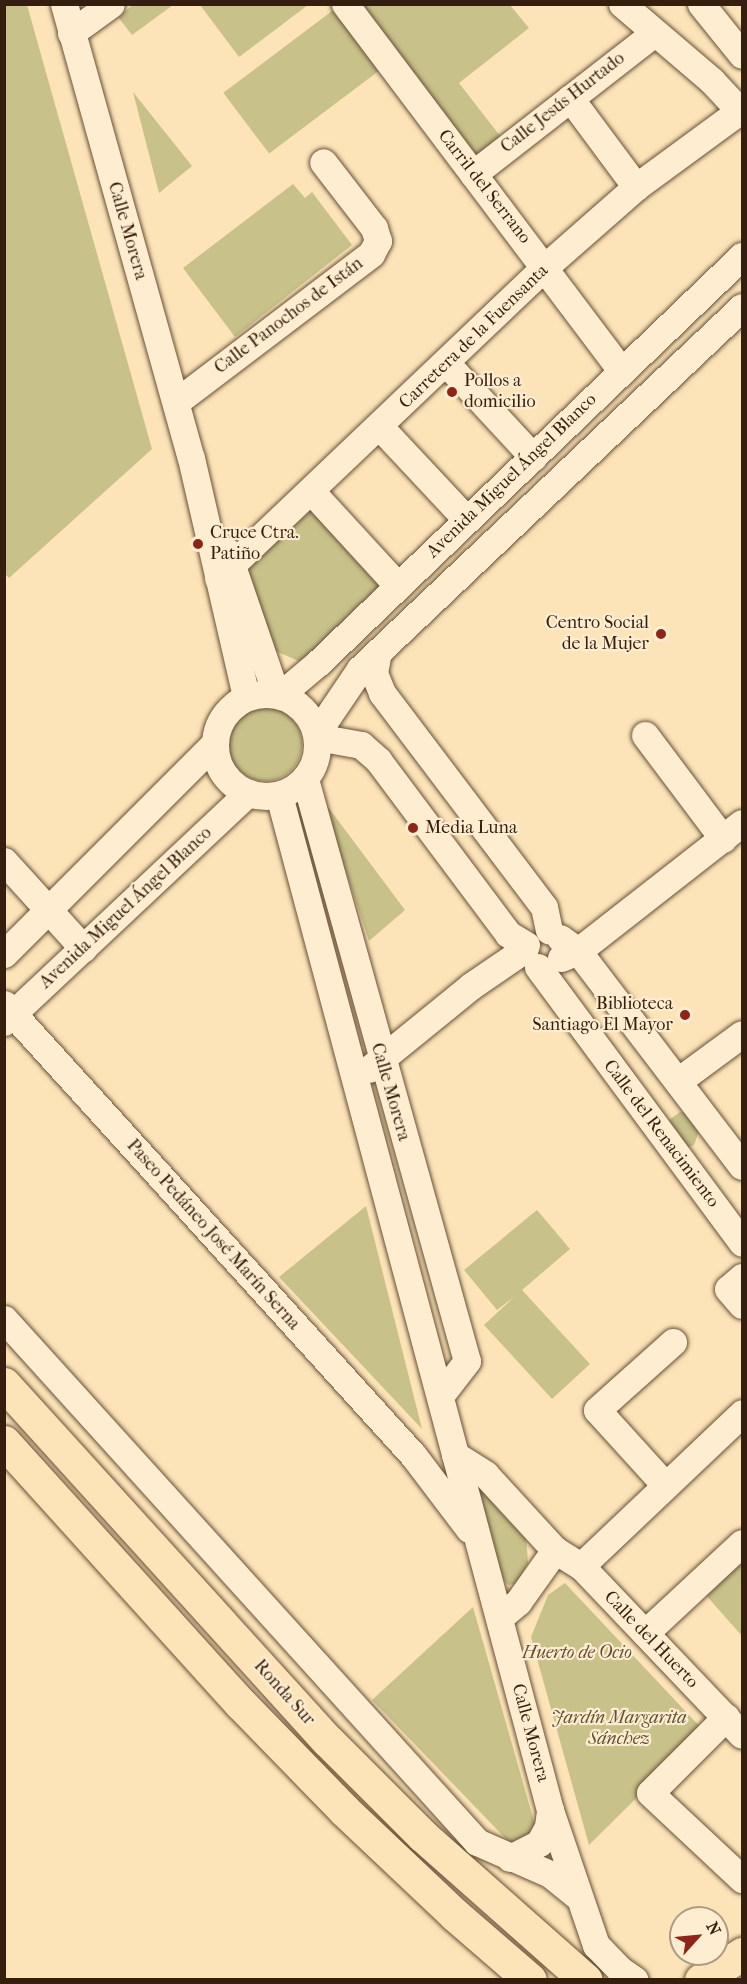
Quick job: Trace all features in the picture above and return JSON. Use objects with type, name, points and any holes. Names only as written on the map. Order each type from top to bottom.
[{"type":"main road","name":"Ronda Sur","points":[[4,1384],[327,1741],[440,1851],[586,1980]]},
{"type":"main road","name":"Ronda Sur","points":[[4,1442],[241,1704],[344,1810],[455,1915],[530,1980]]},
{"type":"main road","points":[[701,1980],[742,1953]]},
{"type":"street","name":"Calle Morera","points":[[64,4],[191,458],[226,573],[246,697]]},
{"type":"street","points":[[71,33],[111,4]]},
{"type":"street","name":"Carril del Serrano","points":[[345,4],[622,371]]},
{"type":"street","points":[[622,4],[712,81],[741,110]]},
{"type":"street","points":[[701,4],[742,55]]},
{"type":"street","name":"Calle Jesús Hurtado","points":[[473,174],[654,33]]},
{"type":"street","points":[[566,101],[636,187]]},
{"type":"street","name":"Carretera de la Fuensanta","points":[[226,573],[447,364],[545,267],[636,187],[741,110]]},
{"type":"street","name":"Calle Panochos de Istán","points":[[176,402],[371,254],[378,241],[374,228],[323,162]]},
{"type":"street","name":"Avenida Miguel Ángel Blanco","points":[[278,695],[318,663],[742,255]]},
{"type":"street","points":[[703,294],[735,314]]},
{"type":"street","name":"Avenida Miguel Ángel Blanco","points":[[316,735],[337,699],[378,652],[735,314]]},
{"type":"street","points":[[447,364],[533,457]]},
{"type":"street","points":[[380,428],[467,520]]},
{"type":"street","points":[[311,491],[398,586]]},
{"type":"street","points":[[426,560],[450,585]]},
{"type":"street","name":"Calle Morera","points":[[226,573],[264,655],[278,695]]},
{"type":"street","name":"Calle del Renacimiento","points":[[378,652],[374,673],[382,693],[544,907],[548,948],[653,1122],[742,1243]]},
{"type":"street","points":[[264,655],[287,668],[318,663]]},
{"type":"street","points":[[4,954],[214,744],[224,717],[246,697],[278,695],[307,714],[316,735],[313,766],[305,779],[279,795],[248,793],[223,774],[214,744]]},
{"type":"street","name":"Calle del Renacimiento","points":[[316,735],[361,745],[378,760],[508,934],[548,948],[683,1087],[742,1166]]},
{"type":"street","points":[[355,1081],[471,986],[548,948],[733,831],[645,735]]},
{"type":"street","name":"Calle Morera","points":[[305,779],[381,1060],[467,1361],[440,1396]]},
{"type":"street","name":"Avenida Miguel Ángel Blanco","points":[[8,1014],[83,948],[248,793]]},
{"type":"street","name":"Calle Morera","points":[[279,795],[550,1810],[577,1896],[596,1945],[629,1977]]},
{"type":"street","points":[[4,861],[83,948]]},
{"type":"street","name":"Paseo Pedáneo José Marín Serna","points":[[8,1014],[413,1455],[479,1542]]},
{"type":"street","points":[[653,1122],[683,1087],[742,1034]]},
{"type":"street","points":[[4,1319],[477,1842],[550,1875],[577,1896]]},
{"type":"street","points":[[665,1485],[597,1410],[672,1342]]},
{"type":"street","points":[[580,1566],[742,1413]]},
{"type":"street","points":[[413,1455],[431,1461],[455,1455]]},
{"type":"street","name":"Calle del Huerto","points":[[455,1455],[485,1474],[555,1550],[580,1566],[734,1726]]},
{"type":"street","points":[[645,1634],[742,1543]]},
{"type":"street","points":[[499,1618],[518,1602],[555,1550]]},
{"type":"street","points":[[734,1726],[650,1793],[742,1879]]},
{"type":"street","points":[[510,1858],[527,1852],[542,1840],[550,1810]]},
{"type":"green space","points":[[134,4],[173,5],[132,35],[118,17]]},
{"type":"green space","points":[[4,5],[27,5],[152,449],[9,578],[4,573]]},
{"type":"green space","points":[[200,5],[308,5],[239,57]]},
{"type":"green space","points":[[353,5],[510,5],[529,28],[459,83],[504,141],[477,162]]},
{"type":"green space","points":[[336,8],[382,69],[269,154],[223,93]]},
{"type":"green space","points":[[133,92],[192,166],[159,193]]},
{"type":"green space","points":[[293,184],[305,198],[312,192],[352,245],[235,337],[183,268]]},
{"type":"green space","points":[[312,509],[379,586],[301,662],[273,650],[246,570]]},
{"type":"green space","points":[[258,707],[272,707],[286,713],[296,723],[302,737],[302,751],[296,765],[286,775],[272,781],[258,781],[244,775],[234,765],[228,751],[228,737],[234,723],[244,713]]},
{"type":"green space","points":[[322,799],[405,910],[369,941]]},
{"type":"green space","points":[[680,1112],[690,1114],[700,1128],[694,1145],[685,1149],[665,1123]]},
{"type":"green space","points":[[366,1206],[422,1429],[279,1277]]},
{"type":"green space","points":[[537,1210],[570,1249],[522,1290],[590,1364],[552,1399],[484,1325],[514,1297],[497,1310],[464,1270]]},
{"type":"green space","points":[[480,1491],[490,1495],[526,1535],[528,1563],[516,1584],[508,1585],[499,1574]]},
{"type":"green space","points":[[742,1543],[742,1636],[697,1585]]},
{"type":"green space","name":"Jardín Margarita Sánchez","points":[[565,1583],[704,1731],[589,1845],[531,1637],[548,1595]]},
{"type":"green space","points":[[473,1607],[535,1825],[533,1831],[511,1844],[372,1700]]},
{"type":"place","name":"Pollos a domicilio","points":[[452,392]]},
{"type":"place","name":"Cruce Ctra. Patiño","points":[[198,544]]},
{"type":"place","name":"Centro Social de la Mujer","points":[[661,634]]},
{"type":"place","name":"Media Luna","points":[[413,828]]},
{"type":"place","name":"Biblioteca Santiago El Mayor","points":[[685,1015]]},
{"type":"park label","name":"Huerto de Ocio","points":[[577,1653]]}]
